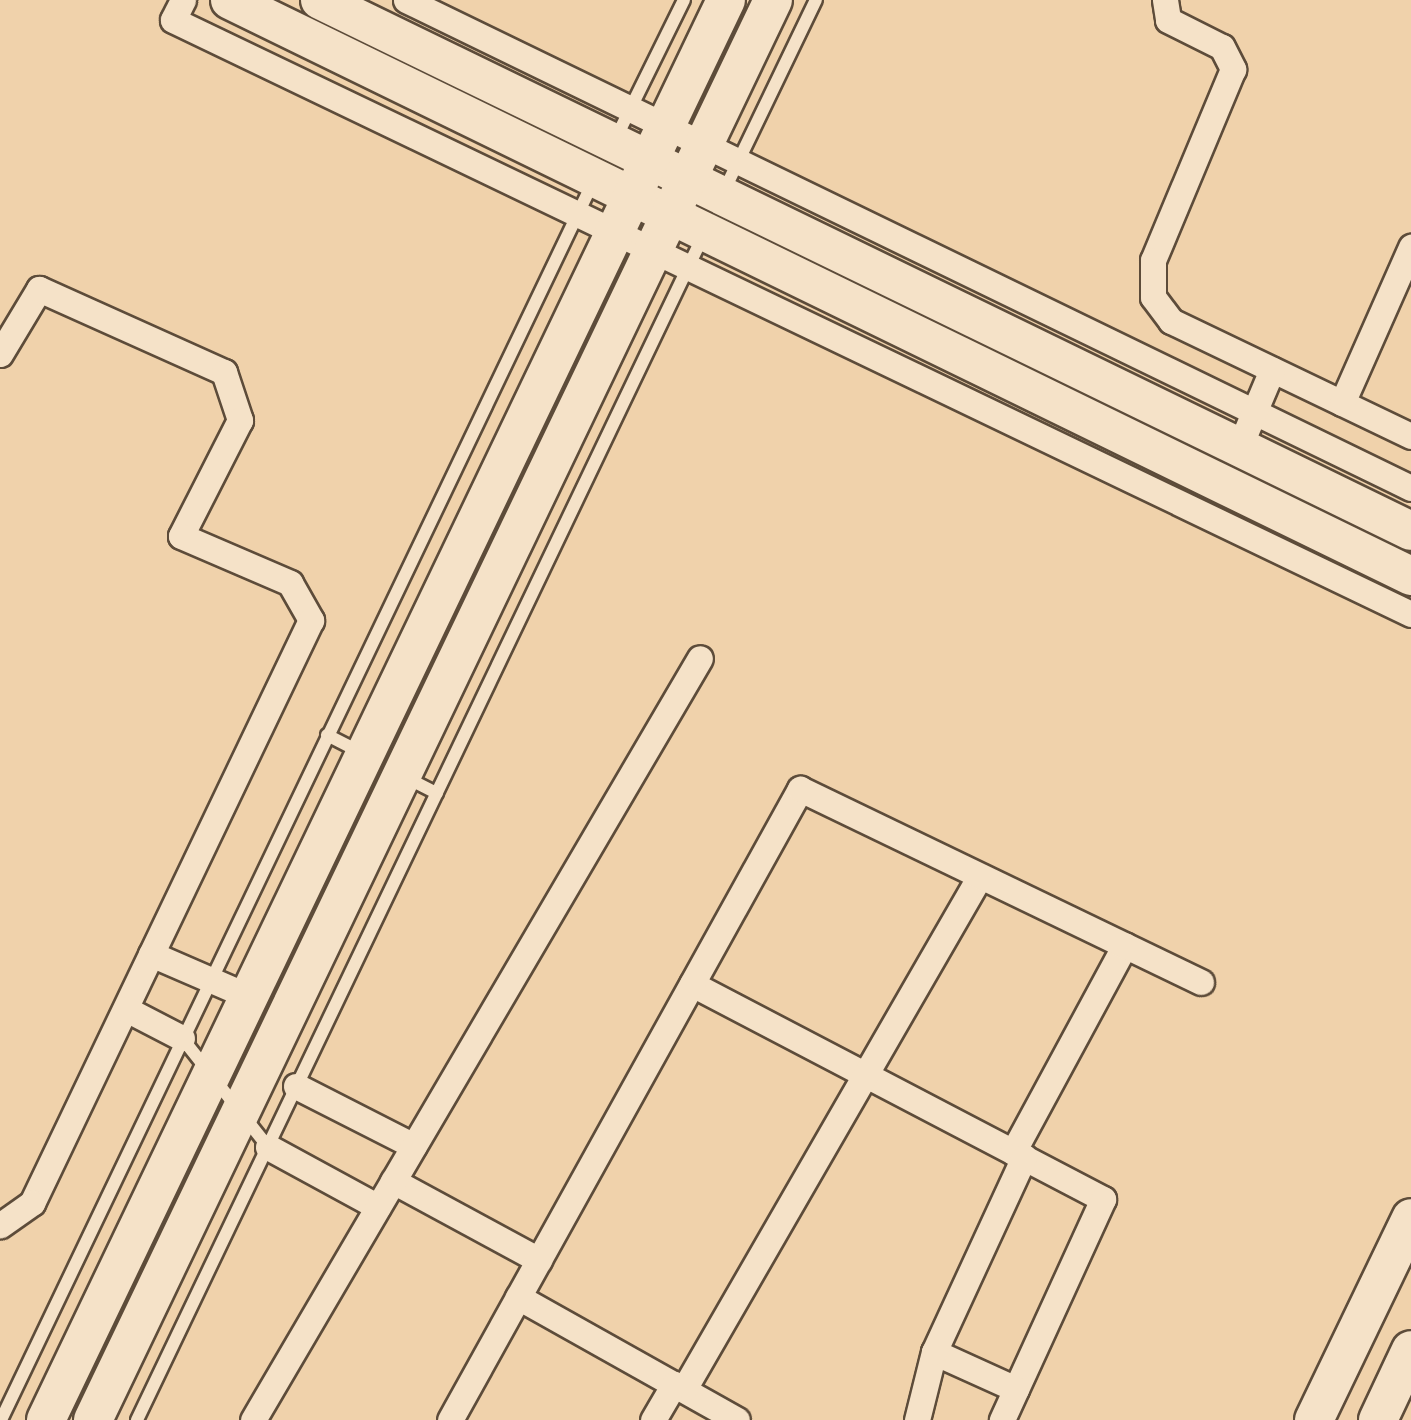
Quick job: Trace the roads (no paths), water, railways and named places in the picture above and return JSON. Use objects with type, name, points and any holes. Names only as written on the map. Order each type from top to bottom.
[{"type":"street","points":[[230,0],[603,204]]},
{"type":"street","points":[[320,0],[639,134]]},
{"type":"street","points":[[406,0],[639,134],[1239,448],[1411,531]]},
{"type":"street","points":[[46,1420],[362,754],[603,204],[639,134],[726,0]]},
{"type":"street","points":[[93,1420],[398,773],[773,0]]},
{"type":"street","points":[[1165,0],[1168,20],[1222,47],[1233,69],[1153,260],[1152,296],[1171,321],[1411,436]]},
{"type":"street","points":[[178,10],[1411,576]]},
{"type":"street","points":[[730,179],[1254,412],[1411,488]]},
{"type":"street","points":[[1342,403],[1411,248]]},
{"type":"street","points":[[696,249],[1411,614]]},
{"type":"street","points":[[0,354],[39,289],[224,372],[240,420],[181,536],[305,596],[311,620],[32,1203],[0,1225]]},
{"type":"street","points":[[1239,448],[1272,370]]},
{"type":"street","points":[[253,1420],[700,658]]},
{"type":"street","points":[[450,1420],[800,790],[1201,982]]},
{"type":"street","points":[[653,1420],[679,1386],[866,1075],[980,876]]},
{"type":"street","points":[[918,1420],[934,1352],[1018,1154],[1125,945]]},
{"type":"street","points":[[152,954],[248,996]]},
{"type":"street","points":[[692,984],[1103,1199],[1002,1420]]},
{"type":"street","points":[[126,1010],[182,1038]]},
{"type":"street","points":[[296,1086],[414,1146]]},
{"type":"street","points":[[268,1147],[378,1207]]},
{"type":"street","points":[[393,1182],[539,1260]]},
{"type":"street","points":[[1314,1420],[1411,1218]]},
{"type":"street","points":[[518,1298],[737,1420]]},
{"type":"street","points":[[1378,1420],[1411,1350]]},
{"type":"street","points":[[934,1352],[1016,1389]]},
{"type":"lane","points":[[639,134],[684,0]]},
{"type":"lane","points":[[137,1420],[816,0]]},
{"type":"lane","points":[[0,1420],[327,735],[603,204]]},
{"type":"lane","points":[[327,735],[362,754]]},
{"type":"lane","points":[[398,773],[437,793]]},
{"type":"lane","points":[[182,1038],[268,1147]]}]
